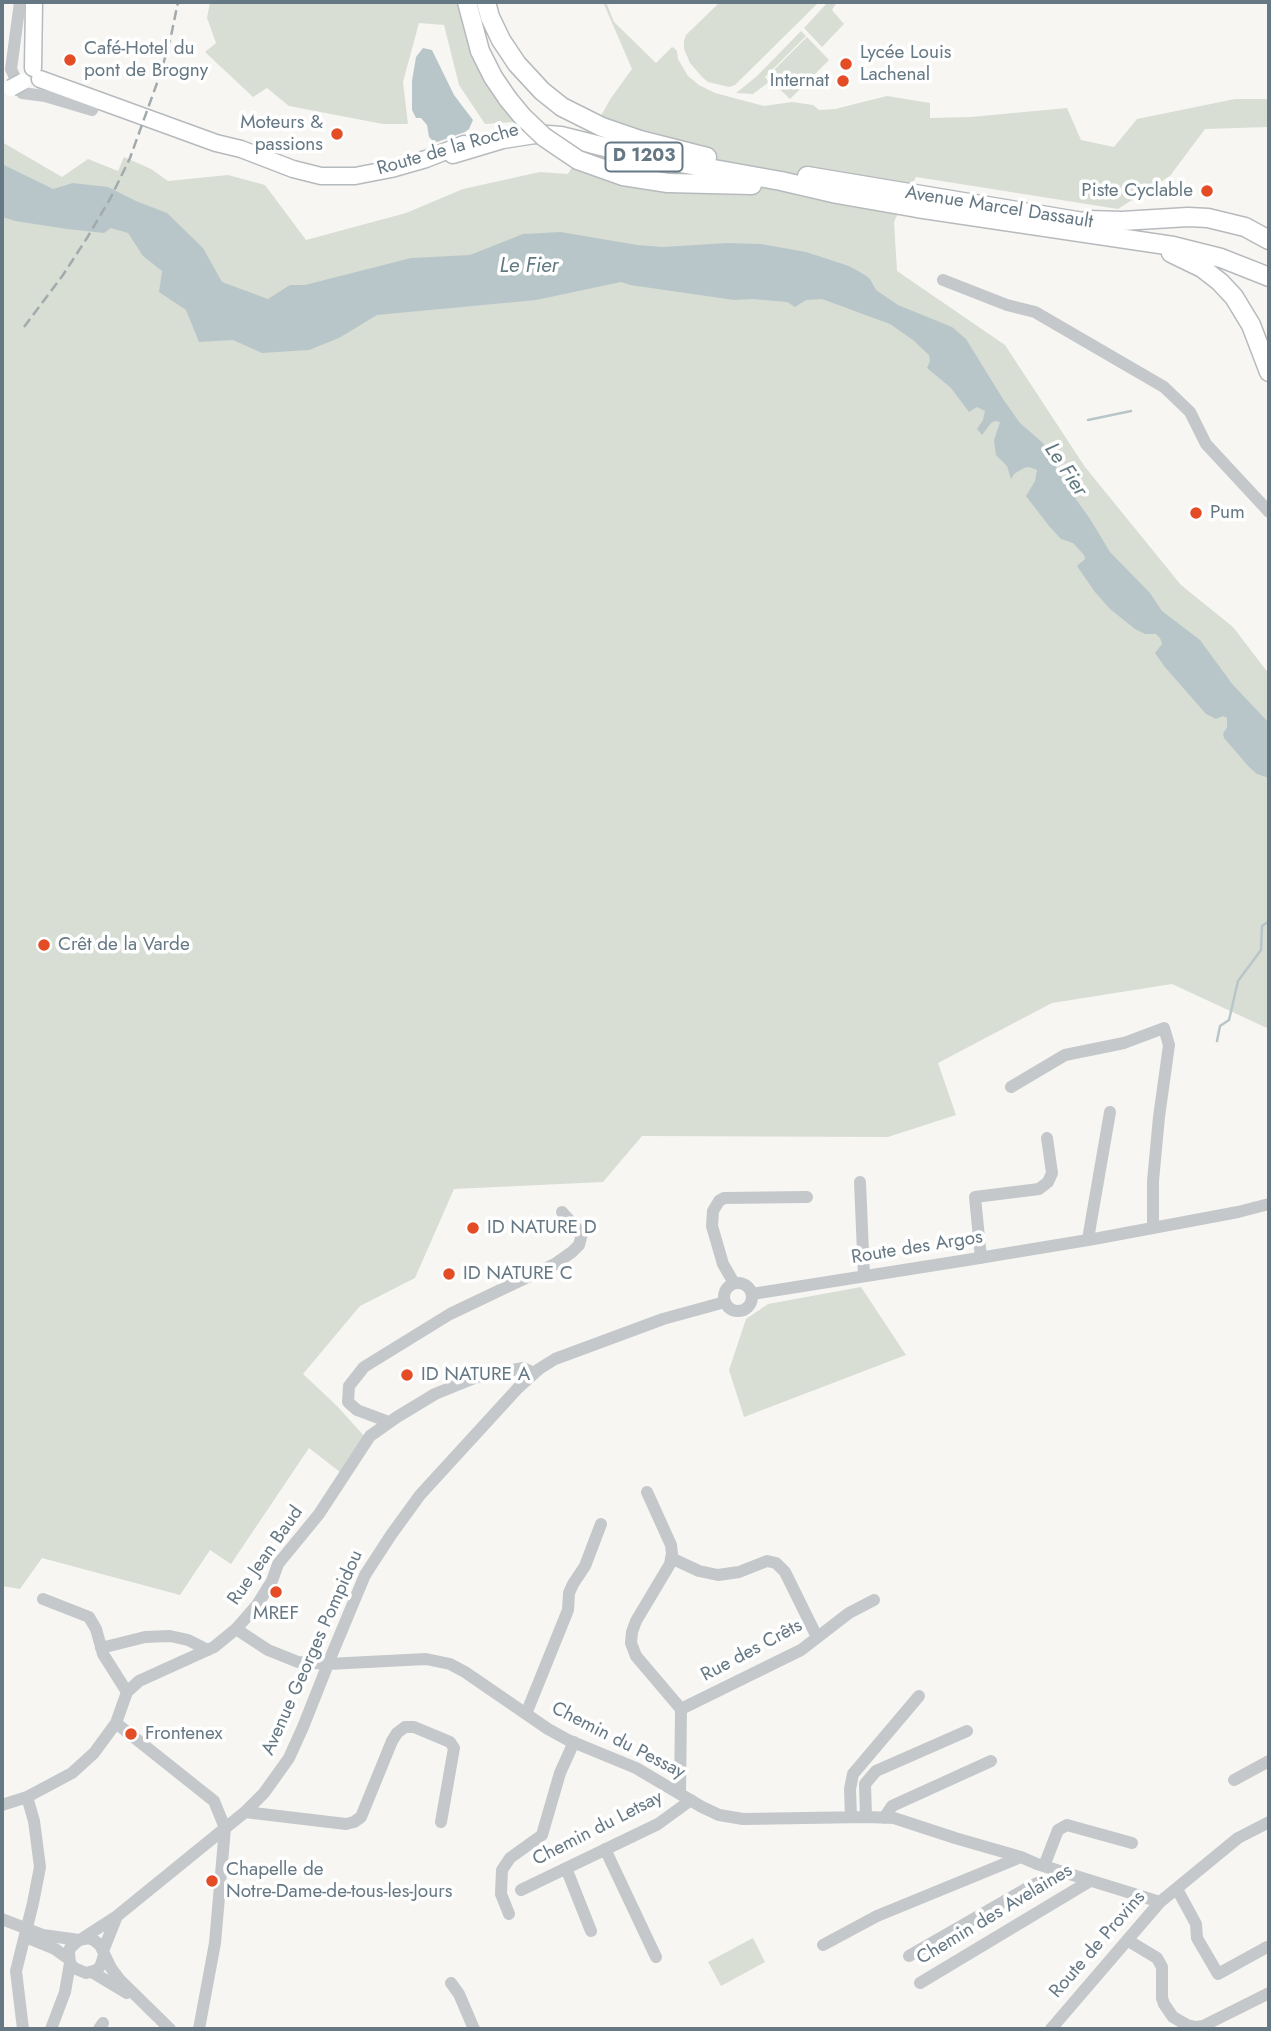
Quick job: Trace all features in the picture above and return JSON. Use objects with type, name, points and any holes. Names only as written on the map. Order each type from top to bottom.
[{"type":"highway","name":"D 1203","points":[[467,2],[480,51],[508,99],[544,138],[578,160],[623,176],[668,183],[758,186],[837,194]]},
{"type":"highway","name":"D 1203","points":[[486,2],[501,40],[517,64],[542,91],[562,107],[585,120],[640,140],[724,161]]},
{"type":"highway","name":"Route de la Roche","points":[[498,132],[535,127],[564,130],[643,150],[724,161]]},
{"type":"highway","name":"Route de la Roche","points":[[453,155],[493,141],[544,134],[837,194]]},
{"type":"highway","name":"Avenue Marcel Dassault","points":[[724,161],[1204,244],[1269,268]]},
{"type":"highway","name":"Avenue Marcel Dassault","points":[[837,194],[1196,250],[1269,277]]},
{"type":"highway","points":[[1071,219],[1113,221],[1208,218],[1245,227],[1269,240]]},
{"type":"highway","points":[[1098,235],[1166,251],[1185,258],[1211,275],[1227,290],[1246,315],[1269,372]]},
{"type":"main road","points":[[2,92],[30,77],[34,2]]},
{"type":"main road","name":"Route de la Roche","points":[[30,77],[216,143],[321,176],[355,176],[414,162],[498,132]]},
{"type":"main road","name":"Route de la Roche","points":[[216,143],[244,160],[265,168],[317,184],[339,186],[394,175],[453,155]]},
{"type":"street","name":"Route de la Roche","points":[[20,2],[16,40],[7,51],[13,76],[22,93],[45,96],[92,110],[96,100]]},
{"type":"street","points":[[943,280],[1007,305],[1035,312],[1164,387],[1190,412],[1206,443],[1269,512]]},
{"type":"street","points":[[1011,1087],[1065,1055],[1124,1043],[1164,1028],[1169,1045],[1159,1117],[1150,1228]]},
{"type":"street","points":[[1088,1239],[1110,1112]]},
{"type":"street","points":[[981,1258],[975,1197],[1039,1189],[1048,1182],[1052,1173],[1047,1138]]},
{"type":"street","points":[[1150,1139],[1150,1228]]},
{"type":"street","points":[[860,1182],[864,1276]]},
{"type":"street","points":[[734,1283],[723,1264],[712,1226],[713,1211],[719,1200],[807,1197]]},
{"type":"street","name":"Route des Argos","points":[[752,1294],[981,1258],[1238,1212],[1269,1204]]},
{"type":"street","points":[[370,1436],[356,1410],[348,1402],[347,1394],[349,1386],[364,1367],[450,1314],[555,1264],[572,1252],[579,1245],[582,1234],[562,1212]]},
{"type":"street","points":[[734,1283],[744,1284],[752,1294],[749,1306],[741,1311],[732,1310],[725,1302],[724,1294],[734,1283]]},
{"type":"street","name":"Avenue Georges Pompidou","points":[[81,1939],[117,1916],[245,1812],[264,1793],[289,1758],[365,1575],[420,1495],[510,1396],[534,1373],[555,1359],[663,1319],[725,1302]]},
{"type":"street","name":"Rue Jean Baud","points":[[127,1692],[139,1681],[208,1650],[236,1629],[257,1605],[272,1581],[278,1564],[319,1514],[370,1436],[435,1394],[477,1377],[523,1368],[534,1373]]},
{"type":"street","points":[[356,1410],[389,1422]]},
{"type":"street","points":[[647,1492],[671,1545],[671,1558],[636,1621],[631,1638],[632,1648],[681,1709],[686,1797]]},
{"type":"street","points":[[526,1714],[568,1610],[569,1593],[585,1566],[601,1524]]},
{"type":"street","points":[[671,1558],[699,1571],[718,1576],[767,1561],[776,1563],[785,1572],[817,1637]]},
{"type":"street","points":[[2,1805],[27,1797],[72,1773],[94,1753],[116,1723],[127,1692],[112,1671],[89,1617],[43,1599]]},
{"type":"street","name":"Rue des Crêts","points":[[681,1709],[801,1650],[849,1613],[874,1600]]},
{"type":"street","name":"Chemin du Pessay","points":[[236,1629],[268,1650],[298,1662],[328,1664],[426,1659],[450,1664],[548,1729],[636,1768],[719,1815],[743,1819],[866,1816],[894,1818],[1160,1902]]},
{"type":"street","points":[[101,1648],[145,1637],[170,1636],[188,1640],[208,1650]]},
{"type":"street","points":[[851,1817],[850,1788],[853,1774],[919,1696]]},
{"type":"street","points":[[116,1723],[214,1801],[225,1828],[215,1943],[199,2029]]},
{"type":"street","points":[[245,1812],[346,1824],[354,1822],[361,1816],[397,1733],[405,1727],[414,1727],[450,1742],[454,1748],[441,1822]]},
{"type":"street","points":[[866,1816],[865,1784],[876,1771],[967,1731]]},
{"type":"street","points":[[509,1914],[500,1894],[502,1870],[510,1858],[542,1835],[560,1773],[574,1742]]},
{"type":"street","points":[[884,1818],[892,1806],[991,1761]]},
{"type":"street","points":[[1234,1780],[1269,1761]]},
{"type":"street","points":[[23,2029],[16,1971],[40,1867],[34,1821],[27,1797]]},
{"type":"street","name":"Chemin du Letsay","points":[[521,1890],[658,1824],[686,1797]]},
{"type":"street","name":"Route de Provins","points":[[1051,2029],[1160,1902],[1238,1838],[1269,1822]]},
{"type":"street","points":[[909,1956],[1031,1886],[1051,1883],[1054,1879],[1049,1868],[1058,1830],[1067,1825],[1132,1843]]},
{"type":"street","points":[[605,1849],[656,1957]]},
{"type":"street","points":[[823,1945],[877,1916],[1021,1857]]},
{"type":"street","points":[[566,1868],[591,1931]]},
{"type":"street","name":"Chemin des Avelaines","points":[[920,1983],[1090,1881]]},
{"type":"street","points":[[1177,1889],[1196,1924],[1197,1938],[1218,1974],[1267,1947]]},
{"type":"street","name":"Avenue Georges Pompidou","points":[[103,1953],[117,1916]]},
{"type":"street","points":[[2,1919],[55,1949],[79,1972],[89,1973],[153,2011]]},
{"type":"street","points":[[2,1927],[95,1941],[120,1980],[170,2029]]},
{"type":"street","points":[[51,2029],[65,1992],[70,1948],[81,1939]]},
{"type":"street","points":[[1127,1940],[1152,1954],[1159,1962],[1162,1968],[1164,2004],[1173,2017],[1187,2025],[1203,2026],[1269,1993]]},
{"type":"street","points":[[65,1992],[101,1965],[103,1953]]},
{"type":"street","points":[[451,1983],[459,1994],[474,2029]]},
{"type":"shaded area","points":[[210,2],[456,2],[482,78],[514,122],[485,124],[459,85],[444,25],[419,23],[403,82],[408,124],[383,124],[289,106],[267,88],[253,97],[205,52],[216,43],[207,18]]},
{"type":"shaded area","points":[[603,2],[606,2],[614,22],[656,63],[672,47],[677,51],[678,59],[688,76],[699,85],[715,93],[764,106],[792,102],[813,105],[819,110],[835,109],[887,96],[930,103],[930,118],[1067,108],[1081,140],[1114,147],[1137,119],[1235,99],[1269,99],[1269,127],[1205,129],[1170,176],[1118,209],[916,177],[894,222],[897,271],[1005,345],[1085,467],[1181,585],[1233,627],[1269,674],[1269,1029],[1172,984],[1052,1003],[938,1063],[956,1115],[888,1137],[642,1136],[603,1182],[454,1189],[415,1278],[360,1306],[303,1374],[365,1437],[340,1472],[309,1448],[231,1564],[210,1550],[180,1595],[42,1558],[20,1589],[2,1586],[2,142],[62,177],[88,159],[118,171],[124,157],[151,169],[168,181],[228,175],[265,185],[306,240],[406,213],[463,189],[540,172],[568,174],[611,98],[632,69]]},
{"type":"shaded area","points":[[720,2],[819,2],[735,85],[729,87],[708,82],[702,77],[690,63],[684,49],[686,35]]},
{"type":"shaded area","points":[[828,2],[837,2],[832,10],[844,24],[822,47],[804,28]]},
{"type":"shaded area","points":[[801,31],[806,36],[765,77],[769,82],[753,94],[736,93],[756,77]]},
{"type":"shaded area","points":[[807,37],[829,60],[790,99],[767,77]]},
{"type":"shaded area","points":[[861,1287],[906,1355],[744,1417],[729,1370],[746,1319],[768,1304]]},
{"type":"shaded area","points":[[753,1938],[765,1962],[721,1986],[708,1962]]},
{"type":"water","points":[[423,48],[432,50],[454,95],[473,120],[465,132],[437,142],[429,137],[427,125],[421,118],[416,118],[412,110],[412,81],[416,57]]},
{"type":"water","name":"Le Fier","points":[[2,164],[53,189],[73,183],[108,187],[167,213],[203,248],[222,282],[268,299],[290,285],[305,285],[411,258],[470,255],[523,234],[561,232],[663,247],[761,244],[806,252],[849,266],[865,275],[876,290],[898,305],[952,327],[966,339],[1020,423],[1043,443],[1064,482],[1110,552],[1150,593],[1162,611],[1200,640],[1233,685],[1269,723],[1269,778],[1257,774],[1249,767],[1224,738],[1227,718],[1223,716],[1216,719],[1206,714],[1164,666],[1155,653],[1162,644],[1160,638],[1156,634],[1145,634],[1135,629],[1110,609],[1095,592],[1077,566],[1085,559],[1084,555],[1073,543],[1061,539],[1026,496],[1035,481],[1037,470],[1024,468],[1011,479],[1007,466],[996,455],[994,440],[1000,422],[991,423],[982,435],[977,429],[985,411],[977,407],[969,412],[951,388],[927,368],[929,355],[890,324],[822,299],[806,300],[795,307],[787,302],[734,300],[621,282],[536,300],[377,315],[339,338],[309,350],[262,353],[233,340],[199,342],[186,310],[159,292],[162,271],[143,256],[128,233],[111,228],[104,233],[67,229],[2,217]]},
{"type":"waterway","points":[[1088,420],[1131,411]]},
{"type":"waterway","points":[[1217,1041],[1220,1026],[1229,1020],[1238,981],[1261,950],[1262,926],[1269,921]]},
{"type":"railway","points":[[24,327],[87,238],[130,158],[161,72],[178,2]]},
{"type":"place","name":"Café-Hotel du pont de Brogny","points":[[70,60]]},
{"type":"place","name":"Lycée Louis Lachenal","points":[[846,64]]},
{"type":"place","name":"Internat","points":[[843,81]]},
{"type":"place","name":"Moteurs & passions","points":[[337,134]]},
{"type":"place","name":"Piste Cyclable","points":[[1207,191]]},
{"type":"place","name":"Pum","points":[[1196,513]]},
{"type":"place","name":"Crêt de la Varde","points":[[44,945]]},
{"type":"place","name":"ID NATURE D","points":[[473,1228]]},
{"type":"place","name":"ID NATURE C","points":[[449,1274]]},
{"type":"place","name":"ID NATURE A","points":[[407,1375]]},
{"type":"place","name":"MREF","points":[[276,1592]]},
{"type":"place","name":"Frontenex","points":[[131,1734]]},
{"type":"place","name":"Chapelle de Notre-Dame-de-tous-les-Jours","points":[[212,1881]]}]
